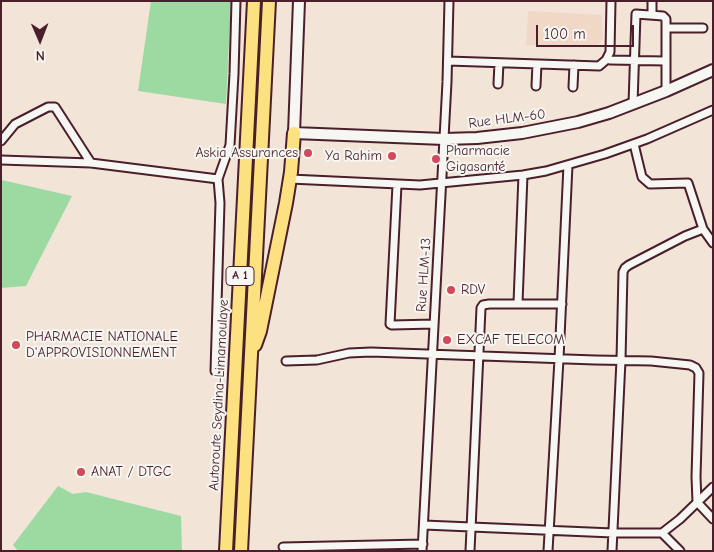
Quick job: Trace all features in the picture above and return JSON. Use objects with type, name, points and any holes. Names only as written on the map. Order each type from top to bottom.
[{"type":"highway","name":"Autoroute Seydina-Limamoulaye","points":[[226,551],[254,1]]},
{"type":"highway","name":"Autoroute Seydina-Limamoulaye","points":[[241,551],[269,1]]},
{"type":"highway","points":[[250,356],[260,331],[290,179],[294,133]]},
{"type":"street","points":[[215,371],[220,198],[218,179],[230,145],[236,1]]},
{"type":"street","points":[[294,133],[299,1]]},
{"type":"street","name":"Rue HLM-13","points":[[423,547],[448,61],[449,1]]},
{"type":"street","points":[[448,61],[598,66],[610,52],[611,1]]},
{"type":"street","points":[[652,1],[652,15]]},
{"type":"street","points":[[633,104],[636,14],[665,17],[666,91]]},
{"type":"street","points":[[666,28],[703,28]]},
{"type":"street","points":[[610,60],[665,61]]},
{"type":"street","points":[[498,84],[499,63]]},
{"type":"street","points":[[536,86],[537,64]]},
{"type":"street","points":[[573,87],[574,65]]},
{"type":"street","name":"Rue HLM-60","points":[[294,133],[444,139],[502,136],[548,128],[608,113],[666,91],[713,70]]},
{"type":"street","points":[[1,142],[15,124],[48,107],[54,106],[91,163]]},
{"type":"street","points":[[290,179],[397,185],[442,184],[523,175],[568,165],[634,144],[713,110]]},
{"type":"street","points":[[634,144],[642,177],[650,184],[688,183],[704,229],[712,244]]},
{"type":"street","points":[[1,160],[91,163],[218,179]]},
{"type":"street","points":[[548,551],[560,359],[568,165]]},
{"type":"street","points":[[518,304],[523,175]]},
{"type":"street","points":[[397,185],[390,324],[434,324]]},
{"type":"street","points":[[612,551],[624,268],[685,236],[704,229]]},
{"type":"street","points":[[470,551],[478,355],[483,305],[562,304]]},
{"type":"street","points":[[286,361],[317,360],[349,353],[652,361],[690,365],[696,368],[699,373],[697,502],[713,519]]},
{"type":"street","points":[[424,525],[613,533],[662,533],[713,487]]},
{"type":"street","points":[[662,533],[680,551]]},
{"type":"street","points":[[283,547],[423,547]]},
{"type":"shaded area","points":[[528,11],[602,15],[603,38],[600,43],[594,46],[526,45]]},
{"type":"green space","points":[[151,1],[231,1],[226,104],[138,91]]},
{"type":"green space","points":[[2,180],[72,196],[26,286],[1,288]]},
{"type":"green space","points":[[58,486],[73,494],[86,492],[181,516],[182,551],[18,551],[13,545]]},
{"type":"place","name":"Askia Assurances","points":[[308,153]]},
{"type":"place","name":"Ya Rahim","points":[[392,156]]},
{"type":"place","name":"Pharmacie Gigasanté","points":[[436,159]]},
{"type":"place","name":"RDV","points":[[451,290]]},
{"type":"place","name":"EXCAF TELECOM","points":[[447,340]]},
{"type":"place","name":"PHARMACIE NATIONALE D'APPROVISIONNEMENT","points":[[16,345]]},
{"type":"place","name":"ANAT / DTGC","points":[[81,472]]}]
